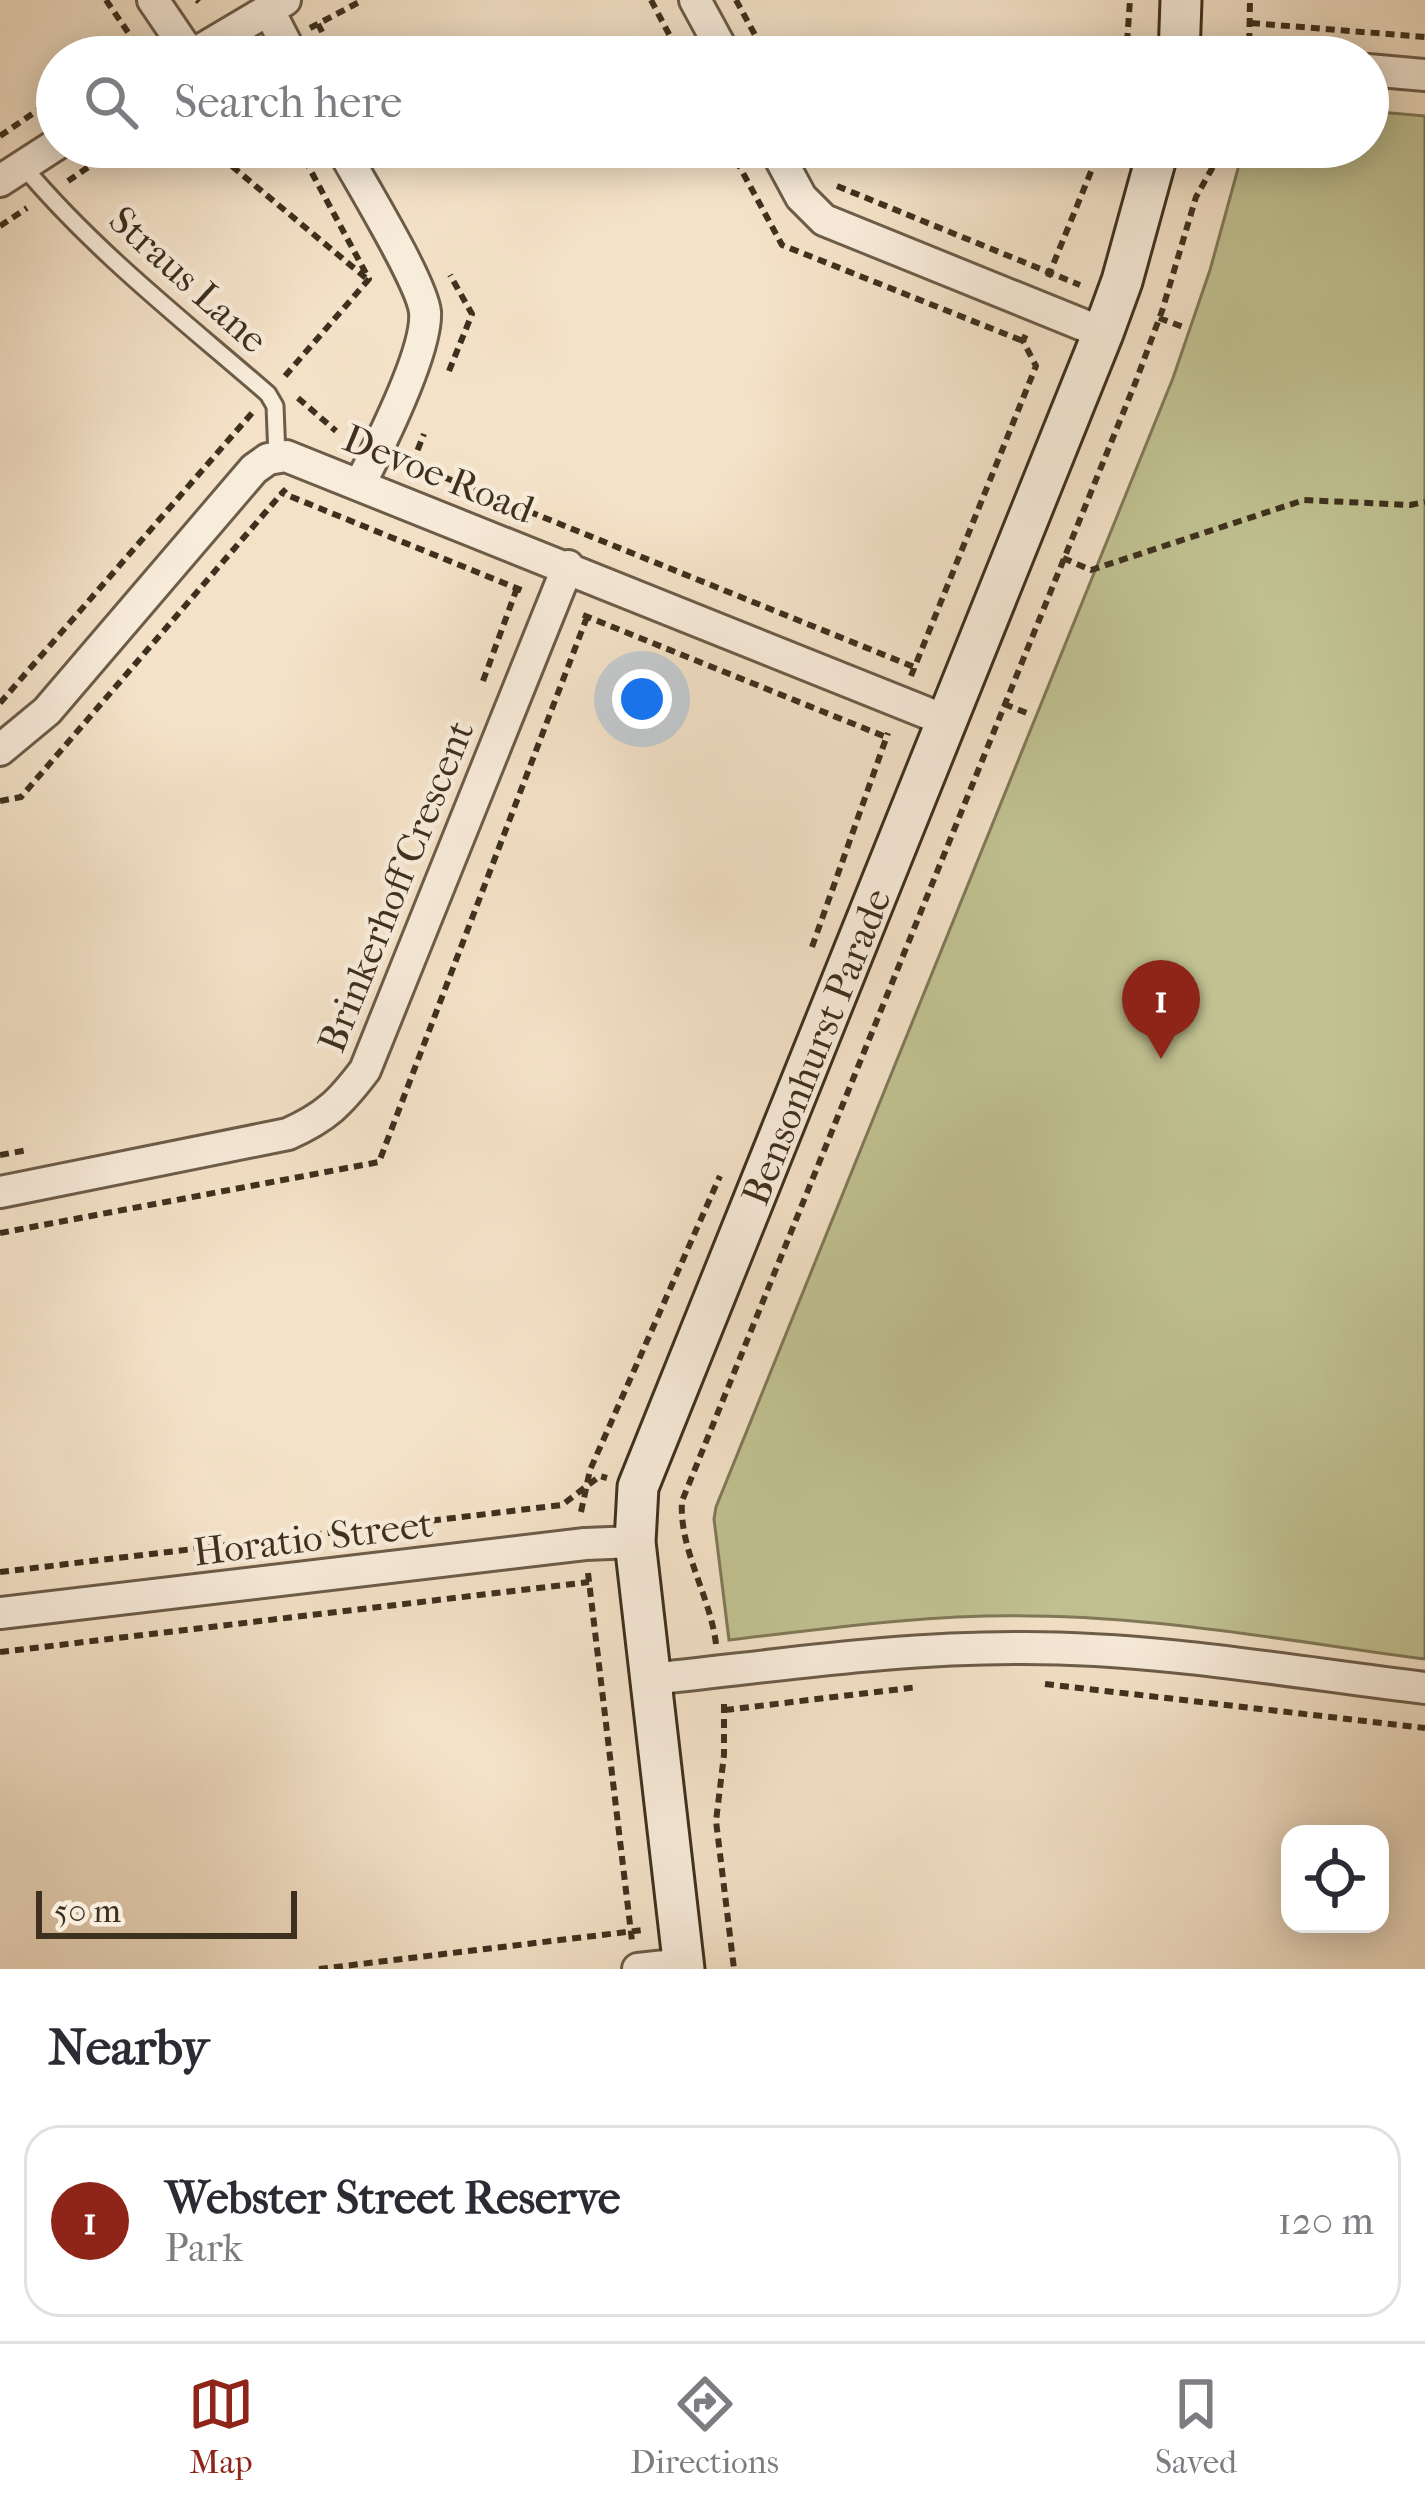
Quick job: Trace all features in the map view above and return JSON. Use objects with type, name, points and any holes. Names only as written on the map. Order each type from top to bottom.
[{"type":"street","points":[[153,0],[177,36]]},
{"type":"street","points":[[695,0],[715,36]]},
{"type":"street","points":[[1181,0],[1186,36]]},
{"type":"street","points":[[223,36],[277,4],[287,36]]},
{"type":"street","points":[[1389,72],[1425,75]]},
{"type":"street","points":[[352,168],[425,313],[422,339],[360,484]]},
{"type":"street","points":[[785,168],[801,197],[824,220],[1036,306],[1109,316]]},
{"type":"street","name":"Bensonhurst Parade","points":[[682,1953],[634,1542],[638,1487],[1109,316],[1153,168]]},
{"type":"street","points":[[0,750],[46,711],[254,469],[277,457]]},
{"type":"street","name":"Devoe Road","points":[[277,457],[310,463],[946,721]]},
{"type":"street","name":"Brinkerhoff Crescent","points":[[0,1192],[288,1134],[324,1118],[345,1097],[365,1070],[568,566]]},
{"type":"street","name":"Horatio Street","points":[[0,1613],[634,1542]]},
{"type":"street","points":[[651,1679],[925,1650],[1024,1648],[1116,1650],[1425,1688]]},
{"type":"street","points":[[636,1960],[682,1953]]},
{"type":"lane","name":"Straus Lane","points":[[12,174],[47,195],[268,394],[275,406],[277,457]]},
{"type":"path","points":[[106,0],[131,36]]},
{"type":"path","points":[[651,0],[670,36]]},
{"type":"path","points":[[736,0],[755,36]]},
{"type":"path","points":[[1127,36],[1130,0]]},
{"type":"path","points":[[1250,0],[1250,36]]},
{"type":"path","points":[[1251,23],[1425,37]]},
{"type":"path","points":[[318,24],[324,36]]},
{"type":"path","points":[[0,136],[36,111]]},
{"type":"path","points":[[233,168],[369,280]]},
{"type":"path","points":[[309,168],[369,280]]},
{"type":"path","points":[[808,960],[901,703],[1036,366],[1023,341],[1092,168]]},
{"type":"path","points":[[713,1618],[684,1535],[682,1502],[1159,318],[1196,197],[1212,168]]},
{"type":"path","points":[[835,186],[1050,272],[1109,316]]},
{"type":"path","points":[[0,704],[369,280]]},
{"type":"path","points":[[1159,318],[1186,328]]},
{"type":"path","points":[[0,801],[21,796],[282,494]]},
{"type":"path","points":[[1063,558],[1091,570],[1304,500],[1425,502]]},
{"type":"path","points":[[477,696],[518,588]]},
{"type":"path","points":[[0,1155],[45,1147]]},
{"type":"path","points":[[636,1960],[581,1512],[590,1469],[720,1175]]},
{"type":"path","points":[[0,1572],[562,1505],[600,1477],[638,1487]]},
{"type":"path","points":[[0,1652],[589,1582]]},
{"type":"path","points":[[1035,1683],[1425,1728]]},
{"type":"path","points":[[734,1969],[716,1821],[724,1710],[933,1686]]},
{"type":"path","points":[[319,1969],[631,1932],[682,1953]]},
{"type":"green space","points":[[1389,113],[1425,116],[1425,1659],[1080,1617],[918,1620],[729,1640],[716,1507],[1173,378],[1238,168],[1389,168]]},
{"type":"place","name":"Webster Street Reserve","points":[[1161,1059]]}]
